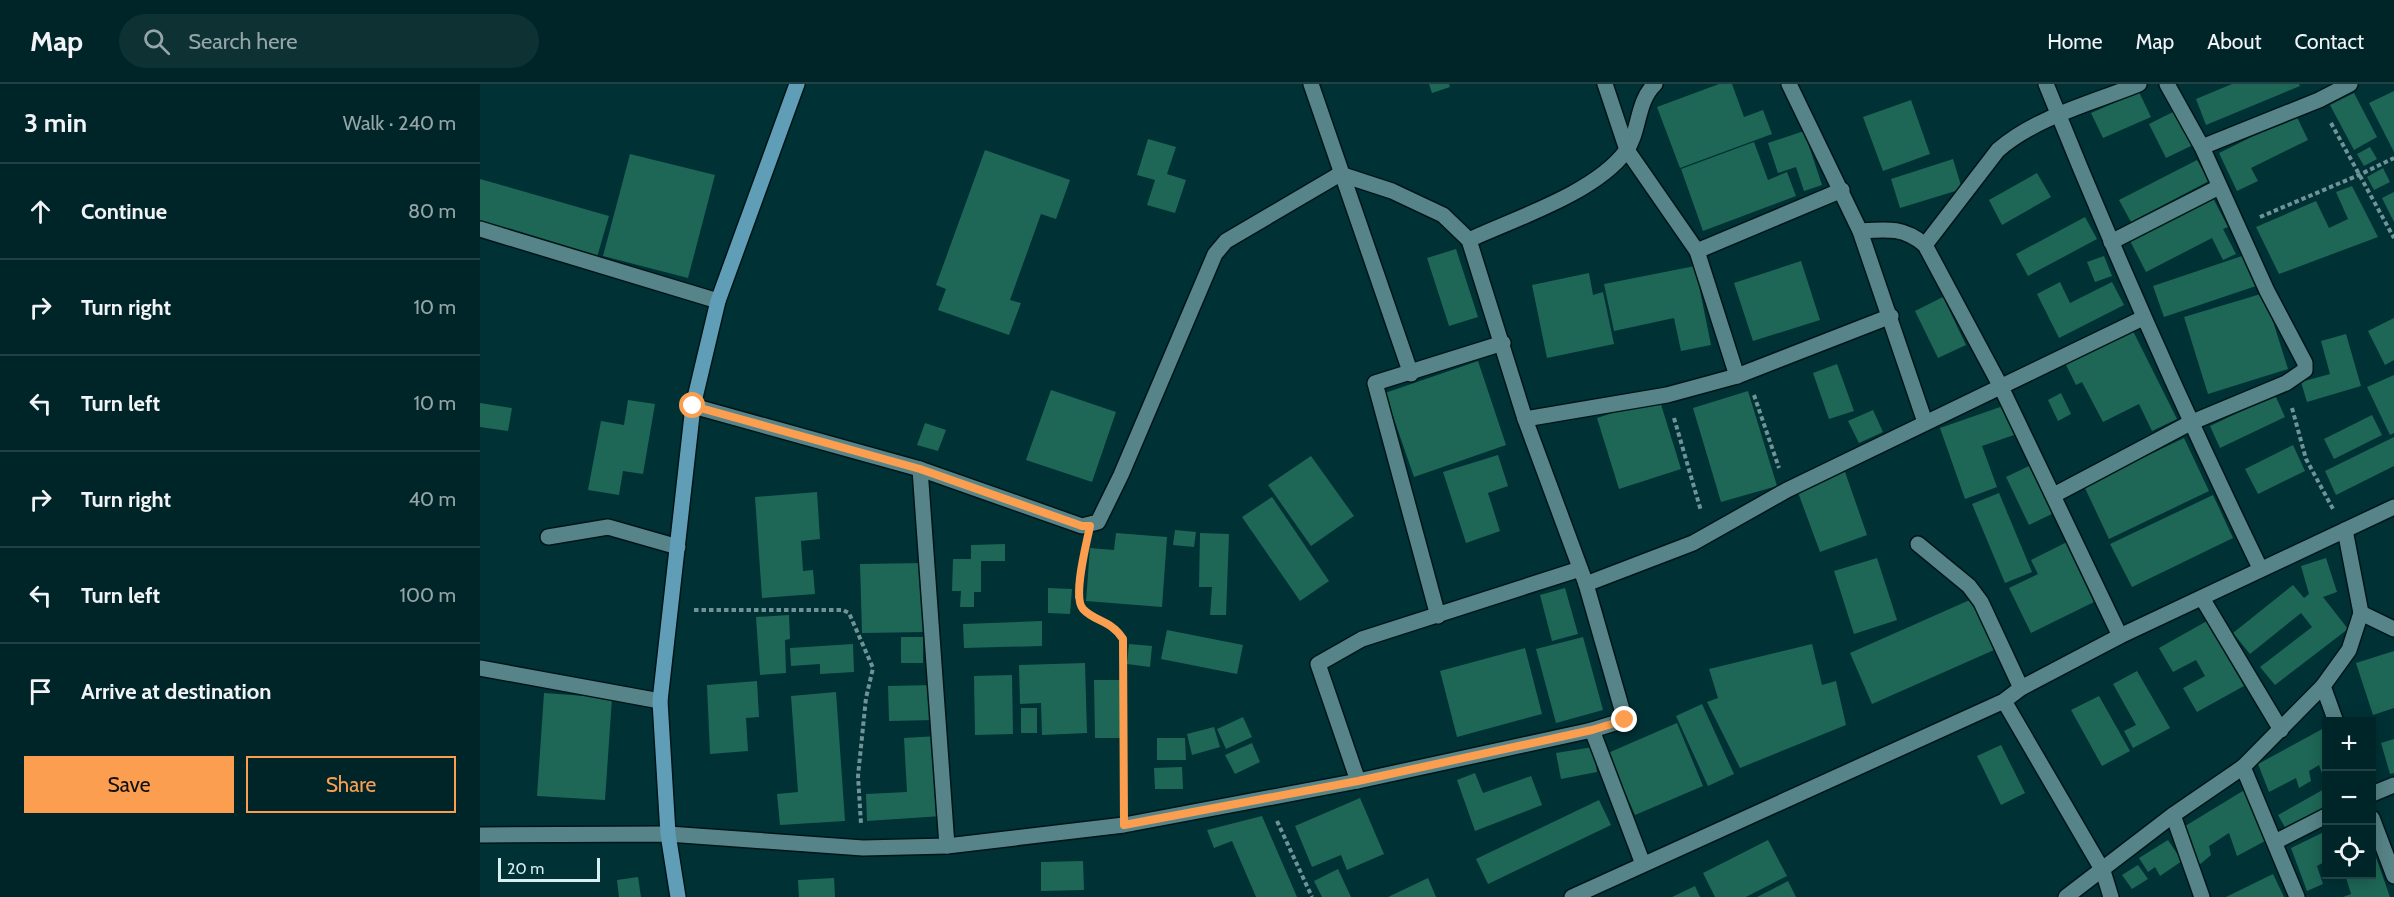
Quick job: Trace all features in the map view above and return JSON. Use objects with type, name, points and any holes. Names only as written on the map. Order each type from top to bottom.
[{"type":"main road","points":[[678,897],[668,834],[660,701],[693,406],[718,301],[797,84]]},
{"type":"street","points":[[1311,84],[1340,174],[1411,374]]},
{"type":"street","points":[[1605,84],[1628,150],[1697,251],[1737,375]]},
{"type":"street","points":[[1469,240],[1585,187],[1605,173],[1628,150],[1640,107],[1655,84]]},
{"type":"street","points":[[1789,84],[1860,231],[1891,316],[1925,422]]},
{"type":"street","points":[[2046,84],[2143,318],[2190,423],[2260,568]]},
{"type":"street","points":[[1925,245],[1998,150],[2010,140],[2059,116],[2139,84]]},
{"type":"street","points":[[2054,495],[2190,423],[2303,374],[2305,363],[2267,291],[2202,147],[2167,84]]},
{"type":"street","points":[[2202,147],[2319,100],[2350,84]]},
{"type":"street","points":[[480,835],[668,834],[863,848],[946,846],[1124,825],[1358,781],[1592,730],[1625,720],[1583,576],[1525,419],[1469,240],[1443,215],[1392,191],[1340,174],[1245,228],[1226,242],[1215,254],[1121,475],[1098,522],[1090,526],[1082,526],[920,469],[693,406]]},
{"type":"street","points":[[2111,243],[2219,187]]},
{"type":"street","points":[[1697,251],[1842,190]]},
{"type":"street","points":[[1860,231],[1896,228],[1912,234],[1925,245],[2001,387],[2120,636]]},
{"type":"street","points":[[480,229],[718,301]]},
{"type":"street","points":[[1525,419],[1667,395],[1737,375],[1891,316]]},
{"type":"street","points":[[1358,781],[1318,664],[1362,639],[1583,576],[1634,567],[1708,535],[1787,490],[2143,318]]},
{"type":"street","points":[[1438,616],[1375,383],[1411,374],[1503,343]]},
{"type":"street","points":[[920,469],[946,846]]},
{"type":"street","points":[[1572,897],[2004,701],[2021,688],[2120,636],[2260,568],[2394,507]]},
{"type":"street","points":[[548,537],[608,527],[678,547]]},
{"type":"street","points":[[2066,897],[2103,871],[2173,815],[2243,767],[2323,686],[2349,650],[2361,613],[2345,531]]},
{"type":"street","points":[[1918,544],[1969,586],[1981,602],[2021,688]]},
{"type":"street","points":[[2202,598],[2282,730]]},
{"type":"street","points":[[2361,613],[2394,629]]},
{"type":"street","points":[[480,668],[660,701]]},
{"type":"street","points":[[2323,686],[2334,717]]},
{"type":"street","points":[[2004,701],[2103,871],[2111,897]]},
{"type":"street","points":[[1592,730],[1643,864]]},
{"type":"street","points":[[2243,767],[2297,897]]},
{"type":"street","points":[[2376,792],[2394,785]]},
{"type":"street","points":[[2173,815],[2202,897]]},
{"type":"street","points":[[2275,842],[2322,818]]},
{"type":"street","points":[[2375,825],[2394,876]]},
{"type":"path","points":[[2319,100],[2394,238]]},
{"type":"path","points":[[2237,226],[2394,158]]},
{"type":"path","points":[[1737,375],[1751,385],[1787,490]]},
{"type":"path","points":[[2286,383],[2306,459],[2345,531]]},
{"type":"path","points":[[1667,395],[1708,535]]},
{"type":"path","points":[[1090,526],[1077,597],[1082,608],[1116,628],[1123,639],[1124,825]]},
{"type":"path","points":[[669,610],[843,610],[849,613],[873,668],[866,698],[858,776],[863,848]]},
{"type":"path","points":[[1267,798],[1312,897]]},
{"type":"building","points":[[1429,84],[1449,84],[1450,87],[1432,93]]},
{"type":"building","points":[[1719,84],[1732,84],[1744,117],[1763,110],[1772,134],[1680,168],[1657,107]]},
{"type":"building","points":[[2232,84],[2299,84],[2300,86],[2206,125],[2196,99]]},
{"type":"building","points":[[2394,91],[2394,152],[2369,103]]},
{"type":"building","points":[[2139,92],[2151,117],[2103,138],[2091,113]]},
{"type":"building","points":[[2354,93],[2377,137],[2354,150],[2330,105]]},
{"type":"building","points":[[1911,100],[1930,154],[1883,171],[1863,117]]},
{"type":"building","points":[[2175,111],[2193,145],[2166,158],[2149,124]]},
{"type":"building","points":[[2296,115],[2308,140],[2251,168],[2258,181],[2237,191],[2219,153]]},
{"type":"building","points":[[1804,131],[1822,185],[1804,191],[1796,167],[1778,173],[1768,143]]},
{"type":"building","points":[[1148,139],[1176,147],[1167,174],[1186,180],[1175,213],[1147,205],[1155,180],[1137,175]]},
{"type":"building","points":[[1754,142],[1768,180],[1787,172],[1796,196],[1703,231],[1681,169]]},
{"type":"building","points":[[2370,147],[2377,159],[2364,166],[2357,154]]},
{"type":"building","points":[[985,150],[1070,180],[1056,219],[1041,214],[1010,300],[1021,303],[1009,335],[938,310],[946,289],[936,285]]},
{"type":"building","points":[[630,154],[715,175],[688,278],[603,256]]},
{"type":"building","points":[[1953,159],[1962,189],[1900,208],[1891,179]]},
{"type":"building","points":[[2197,160],[2209,181],[2131,222],[2119,200]]},
{"type":"building","points":[[2383,168],[2390,182],[2374,190],[2367,177]]},
{"type":"building","points":[[2037,173],[2051,197],[2002,225],[1989,200]]},
{"type":"building","points":[[480,179],[609,216],[597,257],[480,223]]},
{"type":"building","points":[[2352,186],[2378,237],[2279,274],[2256,227],[2316,201],[2329,228],[2348,219],[2336,192]]},
{"type":"building","points":[[2394,192],[2394,222],[2382,198]]},
{"type":"building","points":[[2212,196],[2228,227],[2223,229],[2236,254],[2223,260],[2212,238],[2146,272],[2129,239]]},
{"type":"building","points":[[2085,217],[2097,239],[2028,276],[2016,254]]},
{"type":"building","points":[[1456,249],[1478,317],[1449,326],[1427,258]]},
{"type":"building","points":[[2245,255],[2256,286],[2164,317],[2153,286]]},
{"type":"building","points":[[2104,256],[2112,276],[2095,282],[2087,262]]},
{"type":"building","points":[[1801,261],[1820,320],[1753,341],[1734,283]]},
{"type":"building","points":[[1695,266],[1711,345],[1681,351],[1674,318],[1614,331],[1604,284]]},
{"type":"building","points":[[1589,273],[1593,295],[1603,292],[1614,344],[1547,358],[1532,285]]},
{"type":"building","points":[[2060,282],[2070,303],[2112,282],[2124,305],[2059,338],[2037,294]]},
{"type":"building","points":[[2264,293],[2288,369],[2208,394],[2184,317]]},
{"type":"building","points":[[1943,297],[1966,345],[1938,358],[1915,311]]},
{"type":"building","points":[[2394,318],[2394,360],[2385,365],[2368,331]]},
{"type":"building","points":[[2130,325],[2177,419],[2152,431],[2139,404],[2103,422],[2082,382],[2076,385],[2063,359]]},
{"type":"building","points":[[2346,334],[2361,386],[2307,402],[2301,382],[2330,374],[2321,341]]},
{"type":"building","points":[[1478,361],[1506,445],[1414,477],[1385,393]]},
{"type":"building","points":[[1837,364],[1854,411],[1829,419],[1813,373]]},
{"type":"building","points":[[2394,375],[2394,433],[2390,435],[2367,387]]},
{"type":"building","points":[[1051,390],[1116,412],[1092,482],[1026,460]]},
{"type":"building","points":[[1748,391],[1777,486],[1721,502],[1693,408]]},
{"type":"building","points":[[2061,393],[2071,414],[2058,421],[2048,400]]},
{"type":"building","points":[[2275,395],[2285,417],[2220,448],[2210,426]]},
{"type":"building","points":[[1659,398],[1681,469],[1619,489],[1597,418]]},
{"type":"building","points":[[628,400],[655,404],[643,474],[623,471],[619,495],[588,490],[601,421],[624,425]]},
{"type":"building","points":[[480,403],[512,408],[508,431],[480,427]]},
{"type":"building","points":[[2006,405],[2017,434],[1982,446],[1997,487],[1965,499],[1940,428]]},
{"type":"building","points":[[1873,410],[1883,432],[1859,443],[1848,421]]},
{"type":"building","points":[[2372,415],[2382,435],[2334,459],[2324,439]]},
{"type":"building","points":[[925,423],[946,430],[938,451],[917,445]]},
{"type":"building","points":[[2394,437],[2394,466],[2336,495],[2325,471]]},
{"type":"building","points":[[2184,438],[2209,491],[2109,539],[2084,486]]},
{"type":"building","points":[[2293,445],[2305,471],[2258,494],[2245,469]]},
{"type":"building","points":[[1498,455],[1508,486],[1488,493],[1500,531],[1466,543],[1443,472]]},
{"type":"building","points":[[1311,456],[1354,516],[1311,546],[1268,485]]},
{"type":"building","points":[[2031,465],[2054,513],[2029,525],[2006,477]]},
{"type":"building","points":[[1844,469],[1867,535],[1820,552],[1796,487]]},
{"type":"building","points":[[817,492],[820,539],[801,541],[803,571],[813,570],[815,594],[762,598],[755,497]]},
{"type":"building","points":[[1999,493],[2032,572],[2005,583],[1972,504]]},
{"type":"building","points":[[2213,495],[2233,538],[2132,587],[2110,544]]},
{"type":"building","points":[[1272,497],[1329,581],[1300,601],[1242,517]]},
{"type":"building","points":[[1175,530],[1196,532],[1194,547],[1173,545]]},
{"type":"building","points":[[1116,533],[1167,537],[1162,607],[1086,601],[1090,548],[1114,550]]},
{"type":"building","points":[[1200,533],[1229,534],[1226,615],[1210,615],[1212,587],[1199,587]]},
{"type":"building","points":[[2067,542],[2096,601],[2031,633],[2009,588],[2038,574],[2031,560]]},
{"type":"building","points":[[1005,544],[1005,561],[981,561],[981,592],[974,592],[974,607],[960,607],[961,591],[952,591],[953,559],[971,559],[971,545]]},
{"type":"building","points":[[1877,558],[1897,620],[1854,634],[1834,571]]},
{"type":"building","points":[[2326,558],[2337,592],[2323,597],[2348,629],[2275,685],[2260,667],[2312,627],[2301,613],[2250,654],[2233,633],[2293,585],[2304,598],[2309,594],[2301,566]]},
{"type":"building","points":[[925,563],[926,632],[862,633],[860,564]]},
{"type":"building","points":[[1048,588],[1072,589],[1070,614],[1048,613]]},
{"type":"building","points":[[1565,588],[1578,634],[1552,641],[1540,595]]},
{"type":"building","points":[[1972,599],[1994,650],[1872,704],[1850,653]]},
{"type":"building","points":[[789,615],[790,639],[785,640],[786,673],[760,675],[756,617]]},
{"type":"building","points":[[1042,621],[1042,646],[964,648],[963,624]]},
{"type":"building","points":[[2207,621],[2244,686],[2197,712],[2183,688],[2205,676],[2196,660],[2173,672],[2159,648]]},
{"type":"building","points":[[1167,630],[1243,645],[1237,674],[1161,659]]},
{"type":"building","points":[[901,637],[923,637],[923,663],[901,663]]},
{"type":"building","points":[[1583,637],[1603,710],[1556,723],[1536,649]]},
{"type":"building","points":[[853,644],[854,672],[820,674],[820,664],[791,666],[790,648]]},
{"type":"building","points":[[1129,644],[1152,646],[1150,667],[1127,664]]},
{"type":"building","points":[[1812,644],[1822,685],[1836,681],[1846,725],[1740,768],[1707,702],[1718,698],[1709,669]]},
{"type":"building","points":[[1525,648],[1542,714],[1457,737],[1440,671]]},
{"type":"building","points":[[2394,651],[2394,708],[2373,715],[2356,663]]},
{"type":"building","points":[[1085,663],[1087,733],[1042,735],[1041,703],[1020,704],[1019,665]]},
{"type":"building","points":[[2137,671],[2170,728],[2133,748],[2124,731],[2136,725],[2113,684]]},
{"type":"building","points":[[1012,675],[1013,734],[975,735],[974,676]]},
{"type":"building","points":[[1094,680],[1121,680],[1123,738],[1095,738]]},
{"type":"building","points":[[757,681],[759,717],[746,718],[748,751],[710,754],[707,685]]},
{"type":"building","points":[[934,685],[935,720],[889,721],[888,686]]},
{"type":"building","points":[[836,692],[845,821],[780,825],[777,794],[798,792],[791,696]]},
{"type":"building","points":[[544,693],[612,698],[605,800],[537,796]]},
{"type":"building","points":[[2099,696],[2130,751],[2102,766],[2071,710]]},
{"type":"building","points":[[1702,704],[1734,774],[1708,786],[1676,716]]},
{"type":"building","points":[[1021,708],[1037,708],[1037,733],[1021,733]]},
{"type":"building","points":[[1243,717],[1252,737],[1226,749],[1217,729]]},
{"type":"building","points":[[1677,723],[1703,786],[1635,815],[1608,753]]},
{"type":"building","points":[[1214,727],[1220,747],[1192,755],[1187,734]]},
{"type":"building","points":[[2322,729],[2322,774],[2319,765],[2309,771],[2311,781],[2299,788],[2296,778],[2269,792],[2258,764]]},
{"type":"building","points":[[938,736],[942,816],[867,821],[866,794],[907,792],[904,738]]},
{"type":"building","points":[[1157,738],[1185,738],[1186,760],[1157,760]]},
{"type":"building","points":[[2394,739],[2394,773],[2390,774],[2381,743]]},
{"type":"building","points":[[1252,743],[1260,762],[1235,774],[1225,755]]},
{"type":"building","points":[[2001,745],[2025,793],[2001,805],[1977,756]]},
{"type":"building","points":[[1593,747],[1597,772],[1561,779],[1556,753]]},
{"type":"building","points":[[1182,767],[1183,789],[1155,789],[1154,768]]},
{"type":"building","points":[[1475,773],[1483,793],[1531,776],[1542,805],[1475,831],[1457,780]]},
{"type":"building","points":[[2246,789],[2265,841],[2237,856],[2229,833],[2209,846],[2211,855],[2198,866],[2182,828]]},
{"type":"building","points":[[2322,790],[2322,812],[2287,831],[2278,815]]},
{"type":"building","points":[[1360,798],[1384,854],[1347,870],[1341,855],[1312,867],[1295,826]]},
{"type":"building","points":[[1599,800],[1611,825],[1488,884],[1476,859]]},
{"type":"building","points":[[1262,816],[1297,897],[1256,897],[1232,841],[1214,848],[1207,830]]},
{"type":"building","points":[[2322,833],[2322,863],[2317,866],[2323,884],[2307,891],[2291,848]]},
{"type":"building","points":[[1768,840],[1787,876],[1746,897],[1715,897],[1703,873]]},
{"type":"building","points":[[2168,840],[2182,861],[2160,876],[2155,867],[2148,872],[2139,858]]},
{"type":"building","points":[[2376,857],[2390,897],[2343,897],[2351,894],[2346,879],[2376,879]]},
{"type":"building","points":[[1083,861],[1084,890],[1041,891],[1041,862]]},
{"type":"building","points":[[2138,865],[2148,879],[2132,889],[2122,875]]},
{"type":"building","points":[[1338,869],[1351,897],[1322,897],[1314,881]]},
{"type":"building","points":[[2273,874],[2284,897],[2226,897]]},
{"type":"building","points":[[638,877],[641,897],[619,897],[617,880]]},
{"type":"building","points":[[834,878],[835,897],[799,897],[798,880]]},
{"type":"building","points":[[1428,878],[1436,897],[1388,897]]},
{"type":"building","points":[[1788,881],[1796,897],[1757,897]]},
{"type":"building","points":[[1695,886],[1700,897],[1672,897]]},
{"type":"route","points":[[693,406],[920,469],[1082,526],[1090,526],[1077,597],[1082,608],[1116,628],[1123,639],[1124,825],[1358,781],[1592,730],[1625,720]]}]
